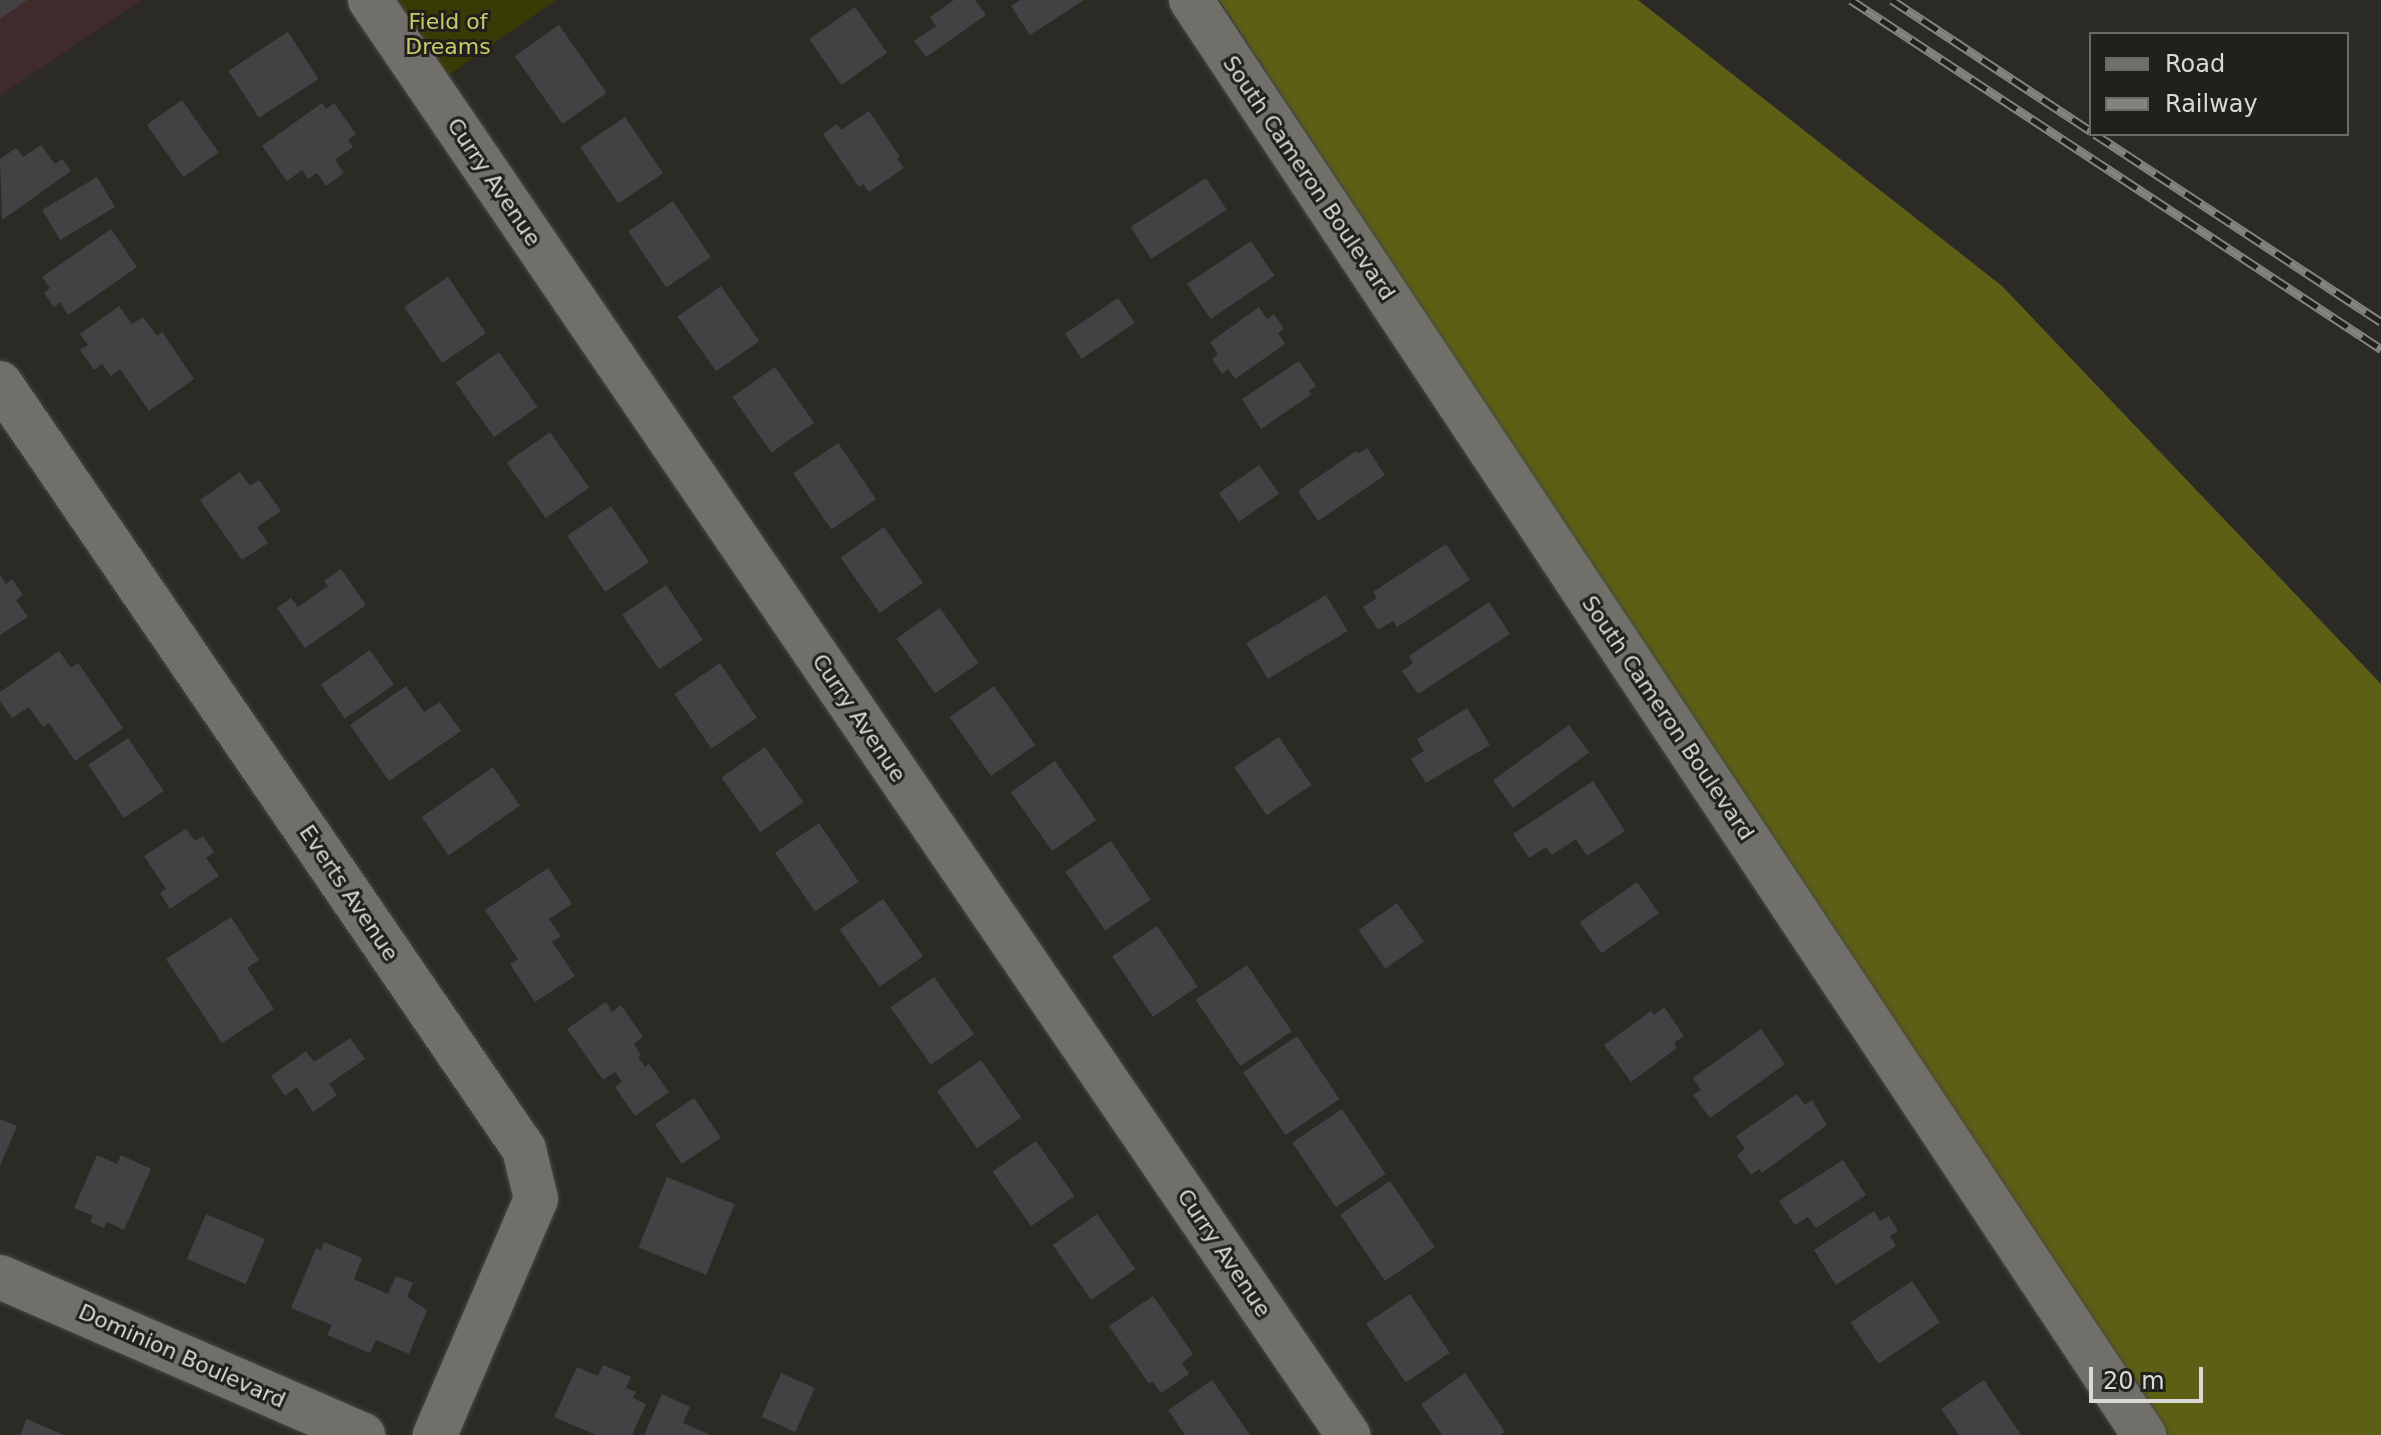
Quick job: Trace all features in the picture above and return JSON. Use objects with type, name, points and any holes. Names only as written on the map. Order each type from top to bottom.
[{"type":"street","name":"Curry Avenue","points":[[370,0],[1348,1435]]},
{"type":"street","name":"South Cameron Boulevard","points":[[1191,0],[2144,1435]]},
{"type":"street","name":"Everts Avenue","points":[[0,383],[524,1149],[536,1199],[435,1435]]},
{"type":"street","name":"Dominion Boulevard","points":[[0,1277],[363,1435]]},
{"type":"shaded area","points":[[0,0],[143,0],[0,96]]},
{"type":"shaded area","points":[[1219,0],[1638,0],[2002,286],[2381,684],[2381,1435],[2163,1435]]},
{"type":"green space","name":"Field of Dreams","points":[[386,0],[556,0],[440,81]]},
{"type":"building","points":[[0,0],[27,0],[0,19]]},
{"type":"building","points":[[954,0],[975,0],[986,15],[926,57],[914,41],[936,26],[930,17]]},
{"type":"building","points":[[1020,0],[1084,0],[1030,35],[1011,6]]},
{"type":"building","points":[[855,7],[887,53],[841,85],[809,39]]},
{"type":"building","points":[[559,25],[607,93],[562,124],[515,56]]},
{"type":"building","points":[[288,32],[318,79],[259,118],[228,71]]},
{"type":"building","points":[[182,100],[219,152],[183,177],[147,125]]},
{"type":"building","points":[[322,103],[326,109],[334,103],[356,134],[348,140],[353,147],[335,160],[344,173],[326,186],[317,173],[308,179],[302,170],[287,181],[262,146]]},
{"type":"building","points":[[869,111],[904,168],[869,192],[863,184],[859,187],[823,134],[837,124],[841,130]]},
{"type":"building","points":[[625,117],[663,173],[618,204],[580,147]]},
{"type":"building","points":[[41,145],[55,164],[62,159],[71,171],[2,220],[0,159],[16,148],[23,157]]},
{"type":"building","points":[[97,177],[115,207],[60,240],[42,210]]},
{"type":"building","points":[[1206,178],[1227,210],[1151,259],[1131,227]]},
{"type":"building","points":[[673,201],[711,257],[666,288],[628,231]]},
{"type":"building","points":[[111,229],[137,267],[68,315],[60,302],[54,307],[44,293],[50,288],[42,277]]},
{"type":"building","points":[[1251,241],[1274,276],[1211,319],[1187,284]]},
{"type":"building","points":[[448,277],[486,333],[442,363],[404,307]]},
{"type":"building","points":[[721,286],[759,341],[716,371],[678,316]]},
{"type":"building","points":[[1118,298],[1135,323],[1082,359],[1065,334]]},
{"type":"building","points":[[119,306],[132,324],[143,317],[157,336],[162,332],[194,379],[149,411],[120,369],[111,376],[102,364],[94,370],[80,350],[88,345],[80,334]]},
{"type":"building","points":[[1259,307],[1267,319],[1274,314],[1284,329],[1278,333],[1285,344],[1235,379],[1228,369],[1222,374],[1212,359],[1218,354],[1210,342]]},
{"type":"building","points":[[499,352],[537,407],[494,437],[456,382]]},
{"type":"building","points":[[1299,361],[1316,386],[1309,391],[1312,394],[1261,429],[1242,399]]},
{"type":"building","points":[[775,367],[814,423],[771,453],[732,397]]},
{"type":"building","points":[[550,432],[589,488],[546,518],[507,462]]},
{"type":"building","points":[[838,443],[876,499],[831,530],[793,473]]},
{"type":"building","points":[[1367,448],[1385,475],[1318,521],[1298,491],[1356,451],[1359,453]]},
{"type":"building","points":[[1259,465],[1279,494],[1239,522],[1219,493]]},
{"type":"building","points":[[240,472],[250,486],[259,480],[281,511],[257,527],[268,543],[242,560],[200,500]]},
{"type":"building","points":[[611,506],[649,562],[605,592],[567,536]]},
{"type":"building","points":[[884,527],[923,583],[880,613],[841,557]]},
{"type":"building","points":[[1446,544],[1470,580],[1397,627],[1393,621],[1378,630],[1363,607],[1377,598],[1373,592]]},
{"type":"building","points":[[341,569],[366,605],[305,648],[277,608],[291,598],[298,607],[328,586],[324,581]]},
{"type":"building","points":[[0,575],[6,584],[12,579],[23,595],[16,600],[28,617],[0,635]]},
{"type":"building","points":[[666,585],[703,640],[659,669],[622,615]]},
{"type":"building","points":[[1326,595],[1348,631],[1268,679],[1246,643]]},
{"type":"building","points":[[1489,602],[1510,634],[1418,694],[1402,671],[1413,663],[1409,656]]},
{"type":"building","points":[[940,608],[978,663],[935,693],[897,638]]},
{"type":"building","points":[[370,650],[394,684],[345,719],[321,684]]},
{"type":"building","points":[[59,651],[71,668],[78,663],[123,728],[75,761],[49,723],[43,727],[29,707],[12,718],[0,701],[0,692]]},
{"type":"building","points":[[720,663],[757,718],[711,748],[674,694]]},
{"type":"building","points":[[406,686],[424,712],[440,702],[461,731],[389,781],[350,725]]},
{"type":"building","points":[[994,686],[1035,745],[991,776],[950,717]]},
{"type":"building","points":[[1467,708],[1490,745],[1426,783],[1411,759],[1424,751],[1417,739]]},
{"type":"building","points":[[1569,725],[1589,753],[1513,808],[1493,780]]},
{"type":"building","points":[[1279,737],[1311,785],[1267,815],[1234,767]]},
{"type":"building","points":[[128,738],[164,791],[124,818],[88,765]]},
{"type":"building","points":[[765,747],[803,802],[760,832],[722,777]]},
{"type":"building","points":[[1055,761],[1096,820],[1052,851],[1011,792]]},
{"type":"building","points":[[493,767],[520,806],[449,855],[422,817]]},
{"type":"building","points":[[1593,781],[1625,831],[1587,856],[1576,839],[1552,855],[1546,847],[1529,858],[1513,834]]},
{"type":"building","points":[[819,823],[859,882],[815,911],[775,853]]},
{"type":"building","points":[[186,829],[195,841],[203,836],[214,852],[206,858],[219,876],[170,909],[160,893],[166,889],[144,856]]},
{"type":"building","points":[[1111,841],[1151,900],[1105,931],[1065,872]]},
{"type":"building","points":[[548,868],[572,904],[549,919],[561,936],[552,942],[575,976],[535,1002],[510,964],[518,959],[485,910]]},
{"type":"building","points":[[1637,882],[1659,913],[1601,953],[1580,922]]},
{"type":"building","points":[[883,899],[923,956],[880,987],[840,929]]},
{"type":"building","points":[[1397,903],[1424,942],[1385,968],[1358,930]]},
{"type":"building","points":[[231,917],[259,960],[247,968],[274,1009],[222,1043],[166,959]]},
{"type":"building","points":[[1157,926],[1198,987],[1153,1017],[1112,956]]},
{"type":"building","points":[[1247,965],[1292,1031],[1240,1066],[1196,1000]]},
{"type":"building","points":[[934,977],[974,1034],[931,1065],[891,1007]]},
{"type":"building","points":[[606,1002],[612,1012],[621,1005],[643,1037],[634,1044],[641,1055],[638,1057],[645,1067],[649,1064],[669,1092],[635,1116],[615,1087],[622,1082],[615,1072],[603,1080],[567,1029]]},
{"type":"building","points":[[1664,1007],[1684,1036],[1674,1043],[1677,1048],[1631,1082],[1604,1045],[1651,1011],[1654,1015]]},
{"type":"building","points":[[1761,1029],[1785,1064],[1710,1118],[1693,1095],[1701,1090],[1693,1078]]},
{"type":"building","points":[[1297,1036],[1339,1099],[1286,1135],[1243,1072]]},
{"type":"building","points":[[350,1038],[365,1059],[329,1084],[337,1095],[313,1112],[297,1087],[285,1096],[271,1076],[306,1051],[314,1062]]},
{"type":"building","points":[[981,1060],[1021,1117],[977,1148],[937,1091]]},
{"type":"building","points":[[1797,1094],[1805,1105],[1812,1100],[1827,1125],[1762,1173],[1759,1169],[1751,1175],[1737,1155],[1745,1149],[1736,1136]]},
{"type":"building","points":[[694,1098],[721,1138],[682,1164],[655,1124]]},
{"type":"building","points":[[1342,1109],[1386,1174],[1336,1207],[1292,1143]]},
{"type":"building","points":[[0,1119],[17,1126],[0,1166]]},
{"type":"building","points":[[1036,1141],[1074,1196],[1031,1226],[993,1171]]},
{"type":"building","points":[[97,1155],[117,1164],[121,1155],[151,1169],[124,1230],[107,1222],[104,1228],[90,1222],[93,1216],[74,1208]]},
{"type":"building","points":[[1843,1160],[1866,1195],[1816,1228],[1808,1217],[1795,1225],[1779,1201]]},
{"type":"building","points":[[667,1177],[735,1204],[706,1275],[639,1247]]},
{"type":"building","points":[[1390,1181],[1435,1247],[1385,1281],[1340,1215]]},
{"type":"building","points":[[1874,1211],[1880,1221],[1889,1216],[1898,1231],[1890,1236],[1896,1246],[1836,1285],[1814,1250]]},
{"type":"building","points":[[206,1214],[265,1239],[246,1284],[187,1259]]},
{"type":"building","points":[[1097,1214],[1135,1269],[1091,1300],[1053,1245]]},
{"type":"building","points":[[324,1242],[362,1258],[354,1279],[388,1294],[396,1276],[413,1283],[407,1297],[427,1310],[409,1354],[376,1340],[370,1353],[327,1335],[332,1325],[291,1308],[316,1248],[321,1250]]},
{"type":"building","points":[[1912,1281],[1940,1322],[1879,1364],[1851,1322]]},
{"type":"building","points":[[1410,1294],[1450,1353],[1406,1382],[1366,1324]]},
{"type":"building","points":[[1153,1296],[1193,1354],[1182,1363],[1189,1374],[1161,1393],[1152,1381],[1149,1384],[1109,1326]]},
{"type":"building","points":[[603,1365],[631,1377],[626,1388],[636,1392],[633,1398],[646,1404],[632,1435],[596,1435],[554,1417],[577,1367],[598,1376]]},
{"type":"building","points":[[781,1373],[815,1388],[795,1432],[761,1417]]},
{"type":"building","points":[[1465,1373],[1505,1432],[1500,1435],[1442,1435],[1421,1404]]},
{"type":"building","points":[[1212,1380],[1250,1435],[1185,1435],[1168,1410]]},
{"type":"building","points":[[1984,1380],[2021,1435],[1959,1435],[1941,1409]]},
{"type":"building","points":[[662,1394],[690,1407],[683,1423],[711,1435],[644,1435]]},
{"type":"building","points":[[27,1419],[64,1435],[20,1435]]},
{"type":"railway","points":[[1851,0],[2381,349]]},
{"type":"railway","points":[[1892,0],[2089,130]]},
{"type":"railway","points":[[2098,136],[2381,322]]}]
